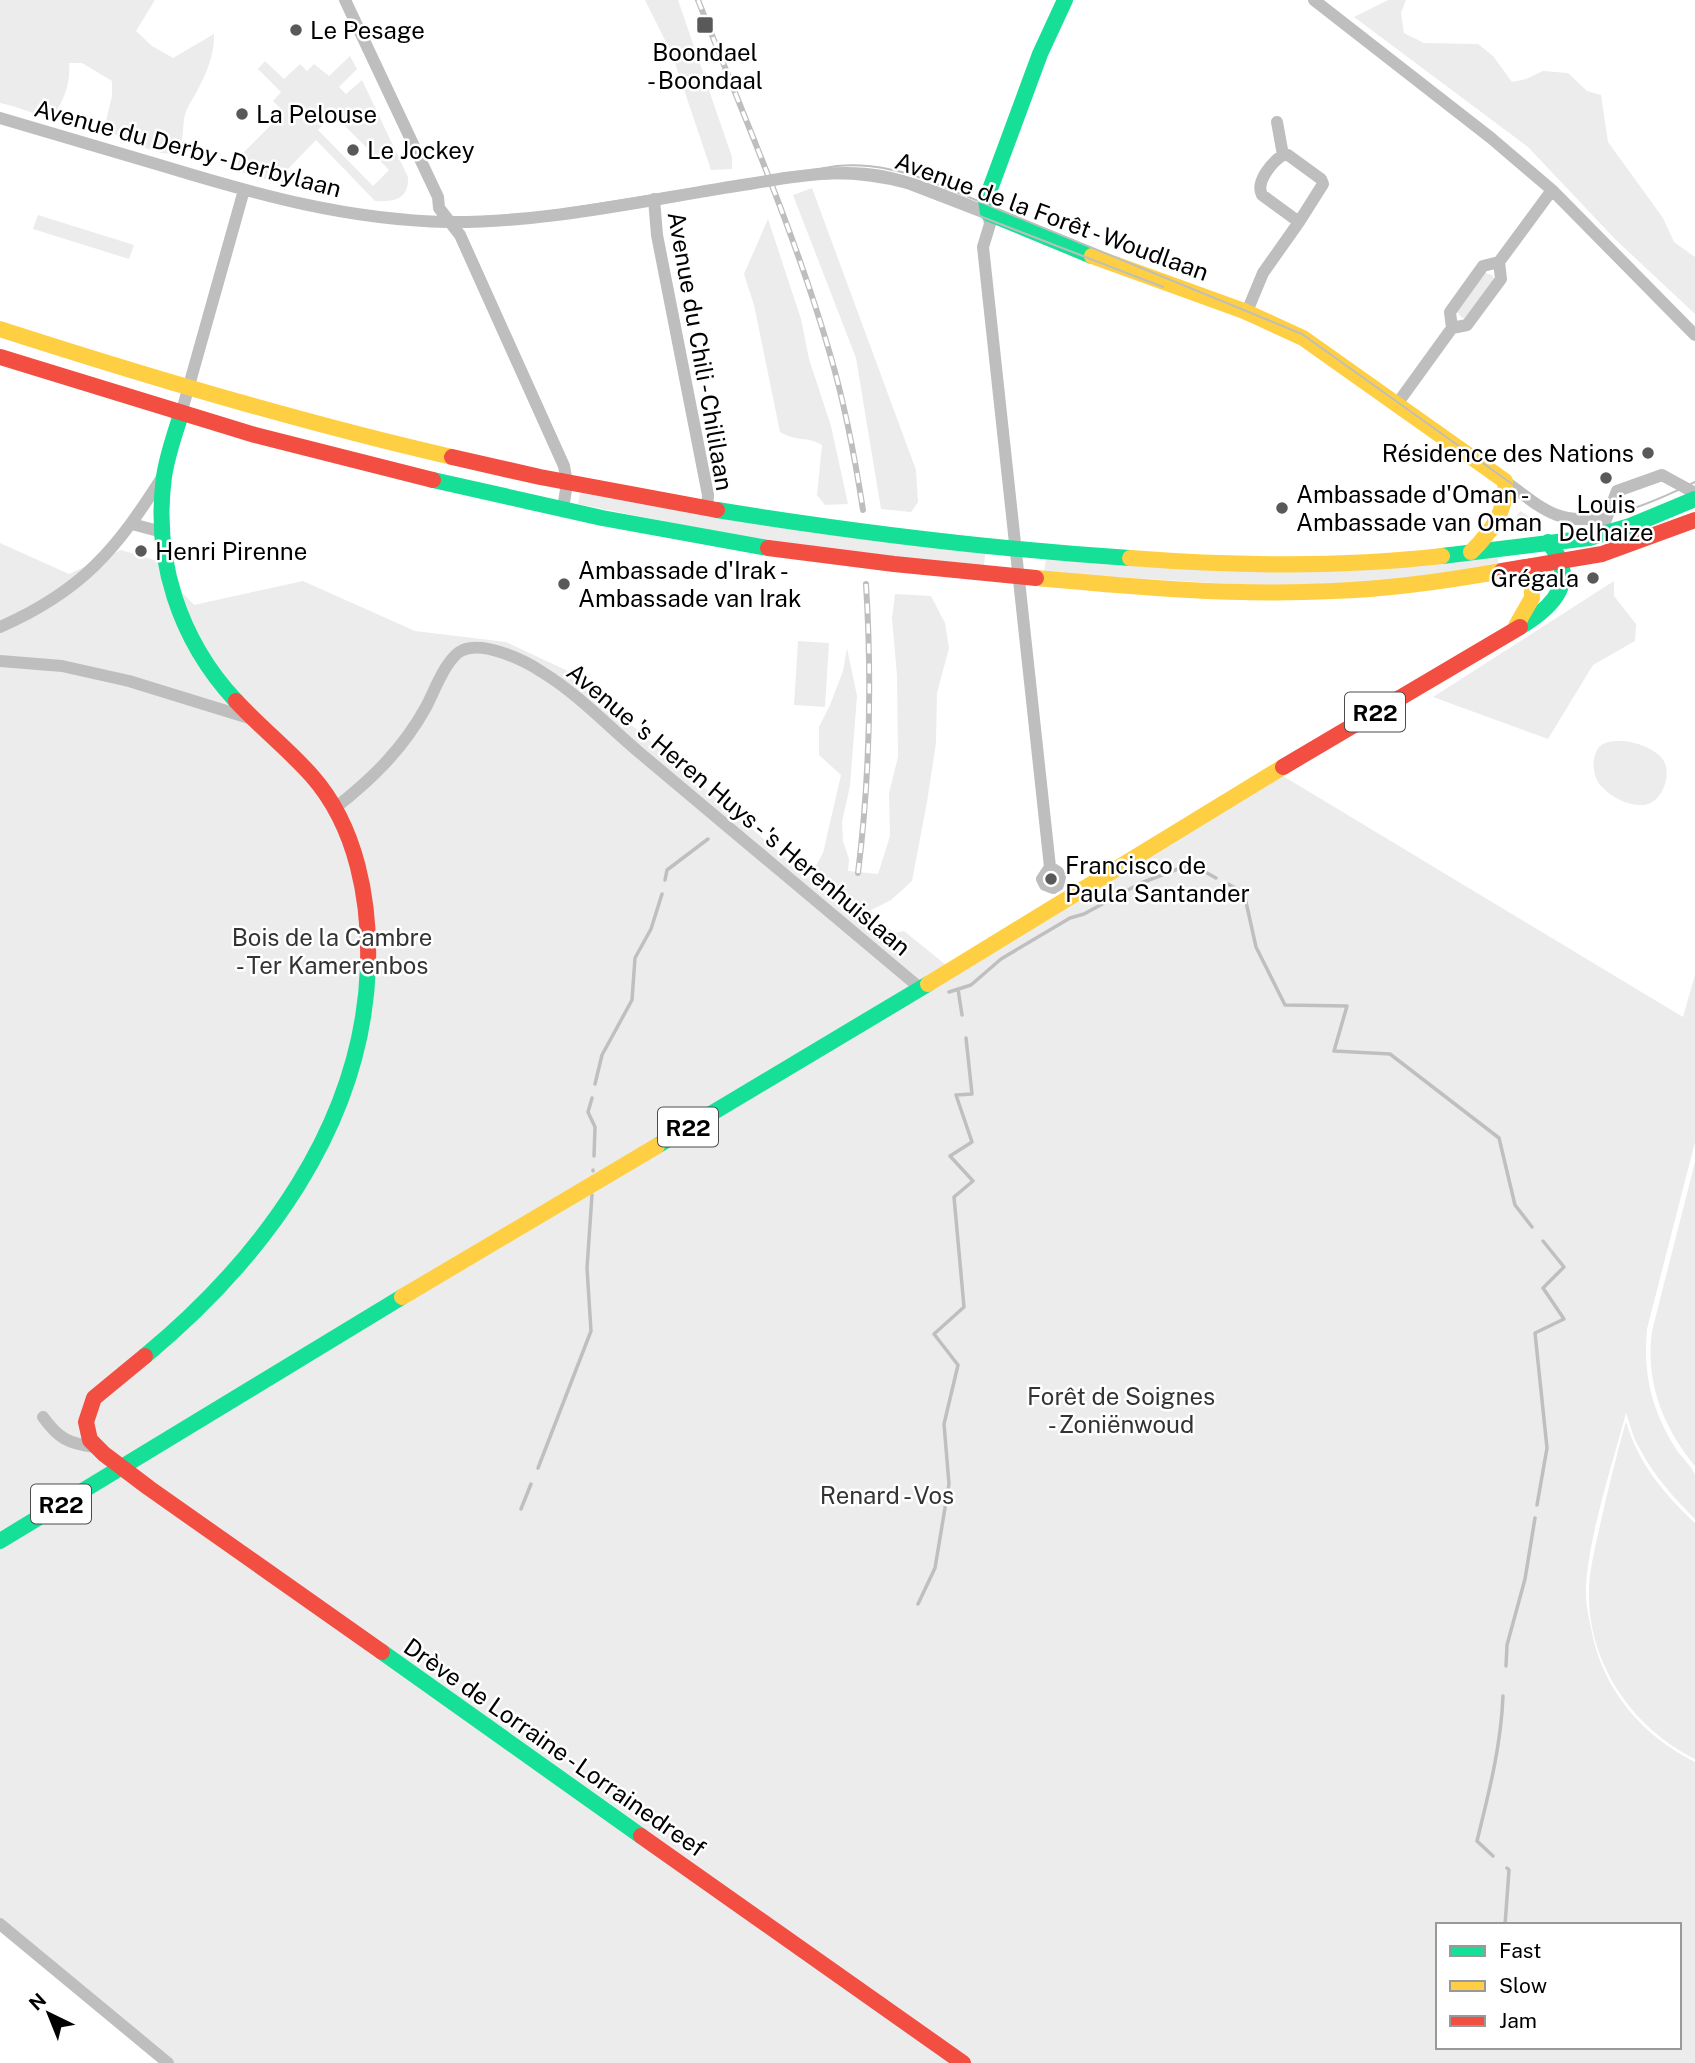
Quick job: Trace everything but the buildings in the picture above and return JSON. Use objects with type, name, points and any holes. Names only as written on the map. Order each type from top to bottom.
[{"type":"main road","points":[[988,213],[986,200],[1040,54],[1065,0]]},
{"type":"main road","name":"Avenue de la Forêt - Woudlaan","points":[[988,213],[1104,261],[1247,314],[1312,343],[1504,481]]},
{"type":"main road","points":[[0,329],[188,388],[386,441],[567,482],[707,510],[838,530],[1015,550],[1290,566],[1357,564],[1577,540],[1633,524],[1695,499]]},
{"type":"main road","points":[[0,357],[181,414],[383,468],[563,509],[692,535],[777,548],[1019,577],[1127,587],[1225,592],[1303,592],[1439,582],[1606,552],[1695,520]]},
{"type":"main road","points":[[94,1447],[86,1420],[88,1408],[94,1398],[207,1300],[239,1266],[282,1211],[313,1160],[336,1114],[357,1052],[371,958],[359,870],[347,833],[335,808],[319,784],[296,759],[219,683],[190,637],[171,593],[165,568],[162,531],[165,473],[181,414]]},
{"type":"main road","points":[[1471,552],[1503,512],[1504,481]]},
{"type":"main road","points":[[1548,542],[1559,553],[1561,561]]},
{"type":"main road","points":[[1531,566],[1548,542]]},
{"type":"main road","name":"R22","points":[[0,1541],[325,1343],[1538,616],[1552,603],[1564,580],[1561,561]]},
{"type":"main road","name":"R22","points":[[1514,628],[1532,603],[1535,589],[1531,566]]},
{"type":"main road","name":"Drève de Lorraine - Lorrainedreef","points":[[94,1447],[963,2063]]},
{"type":"street","points":[[345,0],[438,197],[439,208],[460,235],[564,466],[567,482],[563,509]]},
{"type":"street","points":[[1314,0],[1491,138],[1552,190],[1695,335]]},
{"type":"street","name":"Avenue du Derby - Derbylaan","points":[[0,118],[302,205],[346,214],[450,222]]},
{"type":"street","points":[[1277,122],[1283,155],[1259,184],[1259,190],[1299,222]]},
{"type":"street","points":[[1247,314],[1263,273],[1324,184],[1288,155],[1283,155]]},
{"type":"street","name":"Avenue de la Forêt - Woudlaan","points":[[450,222],[536,217],[785,178],[844,173],[882,176],[914,184],[988,213]]},
{"type":"street","points":[[181,414],[244,190]]},
{"type":"street","points":[[1452,328],[1450,312],[1456,303],[1483,266],[1499,262],[1552,190]]},
{"type":"street","name":"Avenue du Chili - Chililaan","points":[[654,199],[657,235],[707,490],[707,510]]},
{"type":"street","points":[[988,213],[990,224],[983,247],[1049,867]]},
{"type":"street","points":[[1397,404],[1452,328],[1467,325],[1494,288],[1500,278],[1499,262]]},
{"type":"street","points":[[0,627],[30,614],[87,575],[113,549],[165,473]]},
{"type":"street","points":[[1600,535],[1617,491],[1662,475],[1695,493]]},
{"type":"street","name":"Avenue de la Forêt - Woudlaan","points":[[1504,481],[1555,516],[1578,521],[1606,517]]},
{"type":"street","points":[[132,524],[162,531]]},
{"type":"street","name":"Avenue 's Heren Huys - 's Herenhuislaan","points":[[335,808],[363,786],[405,742],[442,674],[457,653],[464,649],[489,649],[521,659],[580,700],[920,988]]},
{"type":"street","points":[[0,661],[62,666],[129,681],[253,719]]},
{"type":"street","points":[[43,1417],[59,1436],[71,1444],[94,1447]]},
{"type":"street","points":[[0,1924],[168,2063]]},
{"type":"green space","points":[[0,0],[155,0],[136,31],[152,46],[173,58],[214,34],[209,64],[186,112],[178,149],[169,154],[160,153],[104,129],[112,96],[112,81],[82,63],[69,63],[66,92],[52,117],[0,103]]},
{"type":"green space","points":[[645,0],[678,0],[732,157],[732,169],[711,170],[672,54]]},
{"type":"green space","points":[[1388,0],[1406,0],[1401,13],[1404,33],[1424,43],[1478,44],[1493,56],[1512,82],[1543,71],[1568,73],[1587,91],[1601,95],[1608,142],[1663,218],[1674,242],[1695,257],[1695,314],[1616,240],[1528,147],[1354,17]]},
{"type":"green space","points":[[350,56],[357,69],[339,87],[346,94],[362,80],[408,177],[406,191],[399,198],[375,201],[316,140],[285,172],[290,179],[287,185],[237,171],[239,157],[284,112],[273,101],[281,92],[258,69],[265,61],[284,79],[300,64],[307,71],[314,64],[329,76]],"holes":[[[333,114],[389,170],[373,186],[318,130]]]},
{"type":"green space","points":[[812,188],[916,470],[918,502],[911,512],[881,509],[856,358],[793,195]]},
{"type":"green space","points":[[38,215],[134,245],[129,259],[33,229]]},
{"type":"green space","points":[[768,219],[801,319],[809,359],[831,426],[848,504],[825,505],[817,495],[822,445],[780,432],[754,305],[744,274]]},
{"type":"green space","points":[[1485,273],[1492,275],[1494,279],[1465,318],[1462,318],[1456,311]]},
{"type":"green space","points":[[580,493],[985,553],[984,568],[752,539],[578,504]]},
{"type":"green space","points":[[1520,511],[1543,527],[1511,532],[1508,528]]},
{"type":"green space","name":"Forêt de Soignes - Zoniënwoud","points":[[0,543],[69,574],[121,550],[174,566],[180,590],[194,605],[303,581],[415,631],[506,642],[570,672],[809,878],[823,853],[841,775],[819,755],[819,727],[843,671],[847,648],[857,696],[850,786],[842,822],[843,841],[849,859],[848,871],[878,874],[890,836],[889,793],[898,757],[897,676],[892,618],[895,594],[931,596],[945,623],[949,648],[937,693],[936,743],[912,881],[891,900],[871,910],[873,917],[895,933],[904,931],[951,969],[1278,773],[1683,1017],[1695,975],[1695,1142],[1647,1329],[1646,1361],[1660,1420],[1695,1475],[1695,1519],[1672,1495],[1652,1468],[1635,1440],[1626,1413],[1597,1521],[1588,1564],[1586,1591],[1596,1650],[1615,1690],[1641,1724],[1675,1751],[1695,1762],[1695,2063],[173,2063],[0,1922]]},
{"type":"green space","points":[[1497,554],[1499,567],[1409,580],[1268,586],[1044,573],[1046,558],[1125,564]]},
{"type":"green space","points":[[1614,581],[1614,596],[1636,624],[1635,641],[1593,665],[1548,739],[1433,697]]},
{"type":"green space","points":[[798,641],[829,643],[825,707],[794,705]]},
{"type":"green space","points":[[1611,741],[1648,748],[1665,763],[1665,786],[1651,803],[1638,805],[1615,798],[1595,776],[1595,757],[1600,746]]},
{"type":"green space","points":[[1695,1162],[1695,1466],[1665,1420],[1654,1386],[1651,1350],[1652,1331]]},
{"type":"green space","points":[[1626,1421],[1637,1450],[1653,1477],[1695,1523],[1695,1759],[1651,1729],[1633,1710],[1604,1666],[1595,1641],[1590,1614],[1590,1573]]},
{"type":"waterway","points":[[665,880],[667,870],[708,839]]},
{"type":"waterway","points":[[949,992],[971,985],[1001,959],[1070,918],[1084,914],[1141,883],[1191,864],[1216,878]]},
{"type":"waterway","points":[[1228,884],[1244,893],[1256,947],[1285,1005],[1347,1006],[1334,1051],[1390,1054],[1499,1138],[1515,1205],[1532,1227]]},
{"type":"waterway","points":[[595,1084],[602,1055],[632,1000],[635,958],[651,929],[662,894]]},
{"type":"waterway","points":[[958,989],[962,1015]]},
{"type":"waterway","points":[[918,1604],[935,1568],[949,1484],[944,1424],[958,1365],[934,1334],[964,1307],[954,1197],[973,1181],[950,1156],[972,1142],[956,1095],[972,1094],[966,1038]]},
{"type":"waterway","points":[[592,1098],[588,1112],[595,1127],[594,1156]]},
{"type":"waterway","points":[[538,1468],[591,1331],[587,1268],[592,1195]]},
{"type":"waterway","points":[[1537,1505],[1547,1448],[1535,1333],[1564,1319],[1543,1288],[1564,1267],[1543,1241]]},
{"type":"waterway","points":[[521,1509],[531,1484]]},
{"type":"waterway","points":[[1506,1666],[1507,1645],[1525,1579],[1535,1518]]},
{"type":"waterway","points":[[1493,1856],[1477,1841],[1497,1751],[1503,1696]]},
{"type":"waterway","points":[[1505,1923],[1507,1868]]},
{"type":"tram line","points":[[0,115],[220,180],[317,205],[371,213],[448,219],[535,214],[837,166],[897,171],[932,182],[1302,334],[1536,501],[1559,514],[1575,518],[1604,516],[1653,501],[1695,482]]},
{"type":"tram line","points":[[805,180],[856,179],[907,188],[1163,287]]},
{"type":"railway","points":[[698,0],[768,176],[816,309],[845,412],[863,510]]},
{"type":"railway","points":[[858,873],[869,728],[866,584]]},
{"type":"traffic: fast","points":[[1065,0],[1040,54],[986,200],[988,213],[1092,256]]},
{"type":"traffic: fast","points":[[181,414],[164,477],[162,508],[167,568],[174,597],[199,652],[236,701]]},
{"type":"traffic: fast","points":[[433,480],[602,518],[768,548]]},
{"type":"traffic: fast","points":[[1442,556],[1589,538],[1630,526],[1695,499]]},
{"type":"traffic: fast","points":[[717,510],[923,539],[1130,558]]},
{"type":"traffic: fast","points":[[1520,627],[1544,610],[1559,590],[1562,568],[1548,542]]},
{"type":"traffic: fast","points":[[145,1356],[229,1277],[266,1232],[298,1184],[326,1134],[348,1080],[362,1024],[368,966]]},
{"type":"traffic: fast","points":[[657,1146],[928,984]]},
{"type":"traffic: fast","points":[[0,1541],[402,1297]]},
{"type":"traffic: fast","points":[[382,1652],[641,1836]]},
{"type":"traffic: slow","points":[[1092,256],[1244,311],[1303,338],[1505,481],[1503,502],[1497,520],[1471,552]]},
{"type":"traffic: slow","points":[[0,329],[224,398],[452,457]]},
{"type":"traffic: slow","points":[[1130,558],[1286,564],[1442,556]]},
{"type":"traffic: slow","points":[[1516,626],[1532,598],[1531,566]]},
{"type":"traffic: slow","points":[[1036,578],[1184,590],[1296,592],[1397,586],[1502,571]]},
{"type":"traffic: slow","points":[[928,984],[1283,767]]},
{"type":"traffic: slow","points":[[402,1297],[657,1146]]},
{"type":"traffic: jam","points":[[0,357],[255,435],[433,480]]},
{"type":"traffic: jam","points":[[452,457],[540,477],[717,510]]},
{"type":"traffic: jam","points":[[1502,571],[1602,554],[1695,520]]},
{"type":"traffic: jam","points":[[768,548],[1036,578]]},
{"type":"traffic: jam","points":[[1283,767],[1520,627]]},
{"type":"traffic: jam","points":[[236,701],[312,776],[340,818],[358,866],[363,891],[368,966]]},
{"type":"traffic: jam","points":[[145,1356],[94,1398],[86,1422],[90,1440],[149,1488],[382,1652]]},
{"type":"traffic: jam","points":[[641,1836],[963,2063]]},
{"type":"place","name":"Boondael - Boondaal","points":[[705,25]]},
{"type":"place","name":"Le Pesage","points":[[296,30]]},
{"type":"place","name":"La Pelouse","points":[[242,114]]},
{"type":"place","name":"Le Jockey","points":[[353,150]]},
{"type":"place","name":"Résidence des Nations","points":[[1648,453]]},
{"type":"place","name":"Louis Delhaize","points":[[1606,478]]},
{"type":"place","name":"Ambassade d'Oman - Ambassade van Oman","points":[[1282,508]]},
{"type":"place","name":"Henri Pirenne","points":[[141,551]]},
{"type":"place","name":"Grégala","points":[[1593,578]]},
{"type":"place","name":"Ambassade d'Irak - Ambassade van Irak","points":[[564,584]]},
{"type":"place","name":"Francisco de Paula Santander","points":[[1051,879]]},
{"type":"park label","name":"Bois de la Cambre - Ter Kamerenbos","points":[[332,951]]},
{"type":"park label","name":"Renard - Vos","points":[[887,1495]]}]
